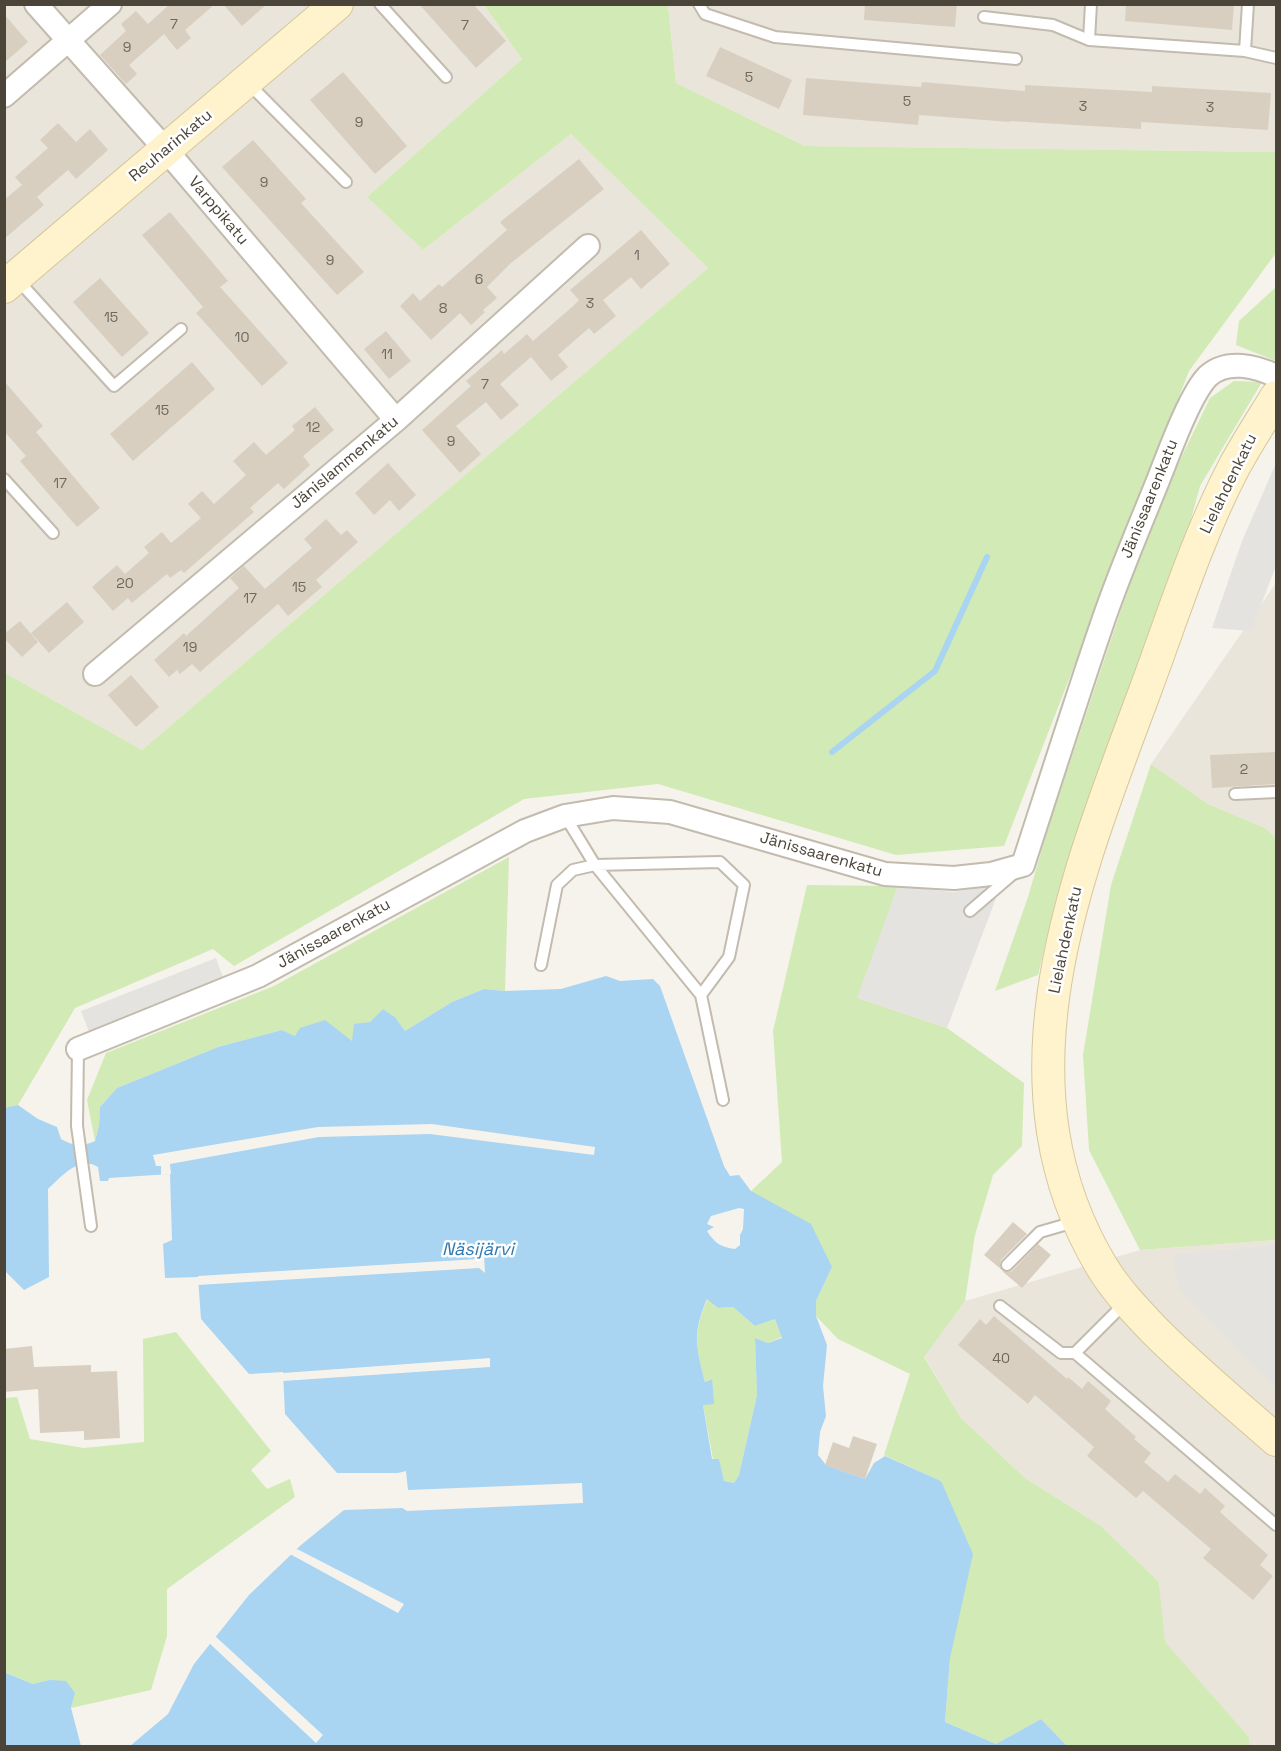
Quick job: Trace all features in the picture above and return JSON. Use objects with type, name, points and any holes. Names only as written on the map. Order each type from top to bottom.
[{"type":"street","name":"Varppikatu","points":[[36,4],[166,150],[396,420]]},
{"type":"street","points":[[4,96],[110,4]]},
{"type":"street","name":"Reuharinkatu","points":[[10,282],[337,4]]},
{"type":"street","name":"Jänislammenkatu","points":[[95,674],[396,420],[588,246]]},
{"type":"street","name":"Jänissaarenkatu","points":[[78,1049],[258,976],[525,831],[565,816],[613,808],[670,812],[885,874],[954,878],[991,874],[1023,865],[1101,625],[1177,434],[1201,384],[1210,375],[1232,366],[1246,366],[1276,376]]},
{"type":"street","name":"Lielahdenkatu","points":[[1276,397],[1233,469],[1206,529],[1111,782],[1070,906],[1055,974],[1047,1062],[1049,1106],[1065,1187],[1102,1267],[1126,1301],[1179,1355],[1276,1440]]},
{"type":"lane","points":[[380,4],[446,77]]},
{"type":"lane","points":[[699,4],[705,14],[775,38],[1016,59]]},
{"type":"lane","points":[[1089,40],[1090,4]]},
{"type":"lane","points":[[1245,51],[1248,4]]},
{"type":"lane","points":[[984,17],[1053,25],[1089,40],[1245,51],[1276,58]]},
{"type":"lane","points":[[246,81],[346,182]]},
{"type":"lane","points":[[10,282],[114,386],[182,329]]},
{"type":"lane","points":[[4,480],[52,532]]},
{"type":"lane","points":[[1234,794],[1276,792]]},
{"type":"lane","points":[[565,816],[595,865],[701,995],[723,1100]]},
{"type":"lane","points":[[542,965],[557,885],[573,870],[595,865],[720,862],[744,885],[729,957],[701,995]]},
{"type":"lane","points":[[970,911],[1023,865]]},
{"type":"lane","points":[[78,1049],[77,1126],[91,1226]]},
{"type":"lane","points":[[1007,1265],[1040,1232],[1079,1221]]},
{"type":"lane","points":[[1075,1353],[1126,1301]]},
{"type":"lane","points":[[1000,1306],[1061,1353],[1075,1353],[1276,1526]]},
{"type":"shaded area","points":[[5,5],[484,5],[522,59],[367,197],[423,250],[571,134],[708,268],[142,750],[5,673]]},
{"type":"shaded area","points":[[668,5],[1276,5],[1276,152],[805,146],[676,83]]},
{"type":"shaded area","points":[[1276,463],[1276,566],[1251,631],[1212,628],[1242,541]]},
{"type":"shaded area","points":[[1276,583],[1276,838],[1265,828],[1208,804],[1151,764]]},
{"type":"shaded area","points":[[1001,885],[947,1028],[857,998],[898,886],[953,892]]},
{"type":"shaded area","points":[[216,958],[224,980],[89,1032],[81,1011]]},
{"type":"shaded area","points":[[1276,1240],[1276,1746],[1250,1746],[1249,1737],[1164,1642],[1159,1582],[1101,1526],[1025,1478],[961,1418],[924,1356],[965,1301],[1140,1250]]},
{"type":"shaded area","points":[[1276,1245],[1276,1388],[1178,1288],[1173,1255]]},
{"type":"green space","points":[[484,5],[668,5],[676,83],[805,146],[1276,152],[1276,253],[1189,371],[1004,846],[896,855],[658,784],[524,799],[234,966],[213,949],[75,1008],[18,1105],[5,1108],[5,673],[142,750],[708,268],[571,134],[423,250],[367,197],[522,59]]},
{"type":"green space","points":[[1276,287],[1276,361],[1236,345],[1239,321]]},
{"type":"green space","points":[[1234,381],[1262,382],[1200,486],[1182,552],[1056,899],[1038,975],[995,991],[1131,580],[1168,485],[1210,398]]},
{"type":"green space","points":[[1151,764],[1208,804],[1265,828],[1276,838],[1276,1240],[1140,1250],[1089,1150],[1083,1055],[1111,885]]},
{"type":"green space","points":[[509,857],[505,991],[484,989],[452,1002],[405,1031],[395,1017],[383,1009],[353,1041],[295,1036],[282,1030],[218,1047],[117,1088],[100,1107],[95,1141],[87,1100],[106,1053],[274,986]]},
{"type":"green space","points":[[807,885],[898,886],[858,998],[947,1028],[1024,1083],[1022,1146],[993,1175],[975,1235],[965,1301],[924,1357],[961,1418],[1025,1478],[1101,1526],[1159,1582],[1165,1642],[1249,1737],[1250,1746],[1067,1746],[1041,1719],[996,1744],[945,1722],[950,1658],[941,1481],[884,1455],[910,1374],[838,1339],[816,1316],[816,1301],[832,1267],[751,1191],[782,1162],[773,1031]]},
{"type":"green space","points":[[708,1298],[718,1308],[733,1307],[755,1326],[775,1319],[782,1337],[768,1343],[755,1338],[757,1395],[739,1475],[734,1483],[724,1481],[719,1460],[713,1459],[703,1405],[711,1379],[705,1382],[697,1340],[700,1321]]},
{"type":"green space","points":[[176,1332],[271,1451],[251,1470],[267,1489],[290,1479],[295,1497],[167,1589],[167,1636],[151,1690],[71,1708],[75,1693],[49,1680],[33,1684],[5,1672],[5,1398],[17,1397],[30,1439],[84,1448],[144,1442],[143,1339]]},
{"type":"water","name":"Näsijärvi","points":[[606,976],[620,981],[653,979],[660,986],[724,1166],[730,1176],[739,1175],[751,1191],[811,1224],[832,1267],[816,1301],[816,1316],[827,1345],[823,1386],[826,1416],[820,1432],[818,1455],[826,1465],[865,1479],[874,1463],[885,1456],[941,1481],[973,1554],[950,1658],[945,1722],[996,1744],[1041,1719],[1067,1746],[130,1746],[168,1714],[194,1664],[249,1595],[301,1545],[344,1510],[403,1508],[400,1473],[337,1473],[285,1414],[283,1372],[249,1374],[201,1319],[198,1277],[165,1278],[163,1244],[172,1240],[170,1174],[109,1178],[108,1181],[100,1181],[98,1167],[91,1164],[71,1169],[48,1189],[49,1277],[24,1290],[5,1271],[4,1108],[18,1105],[38,1119],[57,1127],[61,1139],[82,1145],[95,1141],[100,1107],[117,1088],[218,1047],[282,1030],[295,1036],[300,1028],[325,1020],[352,1041],[354,1024],[370,1022],[383,1009],[395,1017],[405,1031],[452,1002],[484,989],[505,991],[561,989]],"holes":[[[739,1208],[744,1209],[740,1245],[735,1249],[722,1246],[707,1231],[714,1227],[707,1224],[711,1216]],[[707,1299],[718,1308],[733,1307],[755,1326],[775,1319],[782,1338],[768,1343],[755,1338],[757,1395],[739,1475],[734,1483],[724,1481],[719,1459],[712,1459],[703,1405],[714,1404],[712,1379],[705,1382],[697,1340],[699,1322]]]},
{"type":"water","points":[[4,1672],[33,1684],[49,1680],[66,1681],[75,1693],[71,1708],[81,1746],[5,1746]]},
{"type":"pier","points":[[432,1124],[595,1147],[594,1155],[430,1134],[319,1137],[170,1164],[171,1174],[161,1175],[161,1166],[156,1166],[153,1155],[318,1127]]},
{"type":"pier","points":[[484,1253],[485,1273],[479,1268],[198,1285],[198,1276],[478,1259]]},
{"type":"pier","points":[[490,1358],[490,1367],[283,1381],[283,1373]]},
{"type":"pier","points":[[406,1471],[408,1490],[582,1483],[583,1503],[407,1511],[399,1506],[398,1473]]},
{"type":"pier","points":[[297,1549],[404,1604],[398,1613],[290,1554]]},
{"type":"pier","points":[[215,1636],[323,1735],[316,1743],[208,1642]]},
{"type":"building","points":[[170,4],[215,4],[185,30],[191,38],[177,50],[164,34],[129,65],[137,74],[126,84],[100,55],[126,31],[121,24],[136,11],[148,24]]},
{"type":"building","points":[[223,4],[267,4],[242,26]]},
{"type":"building","points":[[419,4],[473,4],[506,41],[476,68]]},
{"type":"building","points":[[865,4],[957,4],[955,27],[864,20]]},
{"type":"building","points":[[1126,4],[1234,4],[1232,30],[1125,21]]},
{"type":"building","points":[[4,14],[28,42],[4,63]]},
{"type":"building","points":[[720,47],[792,80],[779,109],[706,76]]},
{"type":"building","points":[[343,72],[407,146],[375,174],[310,100]]},
{"type":"building","points":[[806,78],[921,87],[922,82],[1025,91],[1025,85],[1152,92],[1152,86],[1271,93],[1268,130],[1141,122],[1141,129],[919,115],[918,125],[803,115]]},
{"type":"building","points":[[58,123],[76,142],[90,129],[108,150],[76,179],[68,170],[37,197],[44,205],[4,239],[4,200],[22,185],[15,177],[48,148],[40,140]]},
{"type":"building","points":[[253,140],[306,199],[301,203],[364,272],[337,295],[222,167]]},
{"type":"building","points":[[579,159],[604,189],[511,263],[487,287],[497,298],[471,325],[460,313],[431,340],[400,306],[413,293],[420,301],[439,284],[442,287],[507,230],[500,222]]},
{"type":"building","points":[[170,212],[228,281],[220,287],[288,363],[262,386],[196,313],[203,307],[142,235]]},
{"type":"building","points":[[641,230],[670,264],[641,289],[631,277],[603,300],[616,316],[594,334],[589,328],[558,355],[568,367],[551,381],[531,357],[500,384],[519,405],[501,420],[486,402],[456,426],[481,454],[460,473],[422,430],[471,386],[466,381],[502,350],[504,354],[527,334],[533,341],[572,307],[579,300],[570,290]]},
{"type":"building","points":[[100,278],[149,333],[122,357],[73,302]]},
{"type":"building","points":[[386,331],[411,361],[389,379],[364,349]]},
{"type":"building","points":[[192,362],[215,389],[133,461],[110,434]]},
{"type":"building","points":[[4,381],[43,426],[36,432],[100,508],[77,527],[20,461],[26,456],[4,431]]},
{"type":"building","points":[[315,407],[334,430],[303,456],[310,465],[284,489],[278,483],[250,508],[254,512],[184,573],[181,570],[170,578],[167,574],[132,603],[128,598],[113,611],[92,587],[117,565],[125,574],[149,553],[144,547],[162,532],[171,543],[201,518],[188,504],[202,491],[214,504],[246,475],[233,461],[254,442],[266,455],[295,430],[292,426]]},
{"type":"building","points":[[388,463],[416,495],[399,511],[390,500],[374,515],[355,493]]},
{"type":"building","points":[[326,519],[341,535],[347,530],[358,542],[316,580],[322,587],[288,616],[278,604],[200,672],[192,664],[180,674],[177,670],[169,677],[154,660],[184,633],[186,636],[239,588],[230,578],[244,566],[265,589],[312,548],[304,539]]},
{"type":"building","points":[[67,602],[84,622],[49,653],[31,633]]},
{"type":"building","points":[[20,621],[38,642],[22,657],[4,638],[4,634]]},
{"type":"building","points":[[131,675],[159,707],[136,727],[108,695]]},
{"type":"building","points":[[1276,752],[1276,784],[1212,788],[1210,755]]},
{"type":"building","points":[[1013,1222],[1027,1234],[1001,1260],[1002,1270],[984,1255]]},
{"type":"building","points":[[1038,1244],[1051,1255],[1022,1288],[1002,1271],[1012,1271]]},
{"type":"building","points":[[994,1316],[1067,1379],[1068,1377],[1082,1389],[1088,1381],[1111,1401],[1105,1409],[1151,1453],[1144,1462],[1168,1482],[1175,1474],[1200,1494],[1205,1488],[1225,1506],[1220,1512],[1268,1555],[1260,1565],[1273,1576],[1253,1600],[1203,1558],[1211,1549],[1143,1491],[1136,1498],[1087,1456],[1094,1447],[1035,1395],[1028,1404],[958,1345],[980,1319],[986,1325]]},
{"type":"building","points":[[32,1346],[34,1367],[91,1365],[91,1372],[117,1371],[120,1438],[84,1440],[84,1431],[40,1433],[38,1389],[4,1392],[4,1349]]},
{"type":"building","points":[[853,1436],[877,1444],[865,1479],[825,1465],[833,1442],[849,1448]]},
{"type":"waterway","points":[[832,752],[935,671],[987,557]]}]
